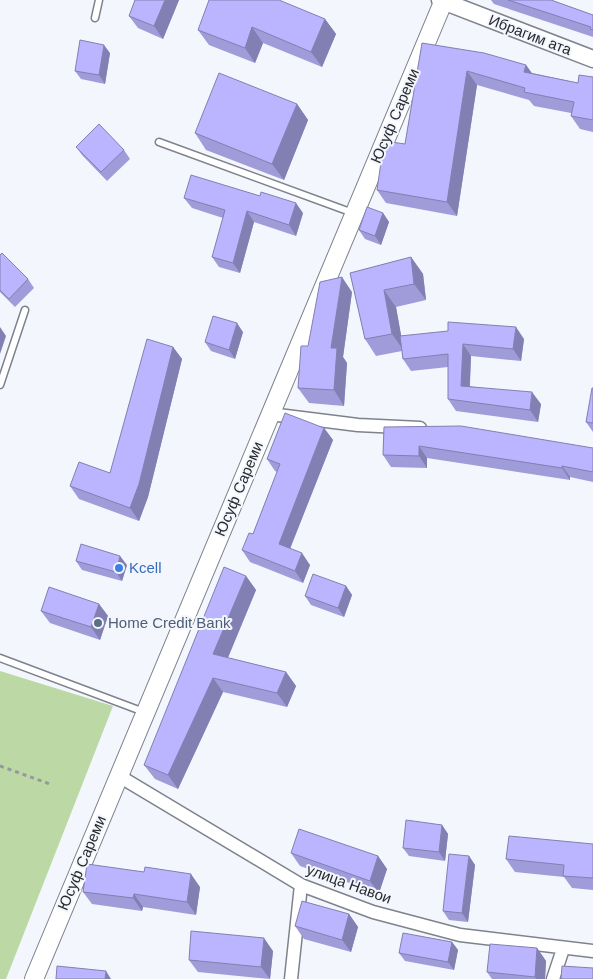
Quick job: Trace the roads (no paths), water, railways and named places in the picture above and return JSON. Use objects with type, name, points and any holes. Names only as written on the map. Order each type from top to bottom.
[{"type":"main road","name":"Юсуф Сареми","points":[[34,979],[442,1]]},
{"type":"street","name":"Ибрагим ата","points":[[442,1],[593,59]]},
{"type":"street","points":[[270,414],[358,425],[437,428]]},
{"type":"street","name":"улица Навои","points":[[119,776],[301,885],[373,912],[460,936],[593,951]]},
{"type":"street","points":[[291,979],[301,885]]},
{"type":"street","points":[[553,979],[562,949]]},
{"type":"lane","points":[[95,18],[100,0]]},
{"type":"lane","points":[[159,142],[354,214]]},
{"type":"lane","points":[[0,384],[25,310]]},
{"type":"lane","points":[[0,658],[145,712]]},
{"type":"place","name":"Kcell","points":[[119,568]]},
{"type":"place","name":"Home Credit Bank","points":[[98,623]]}]
